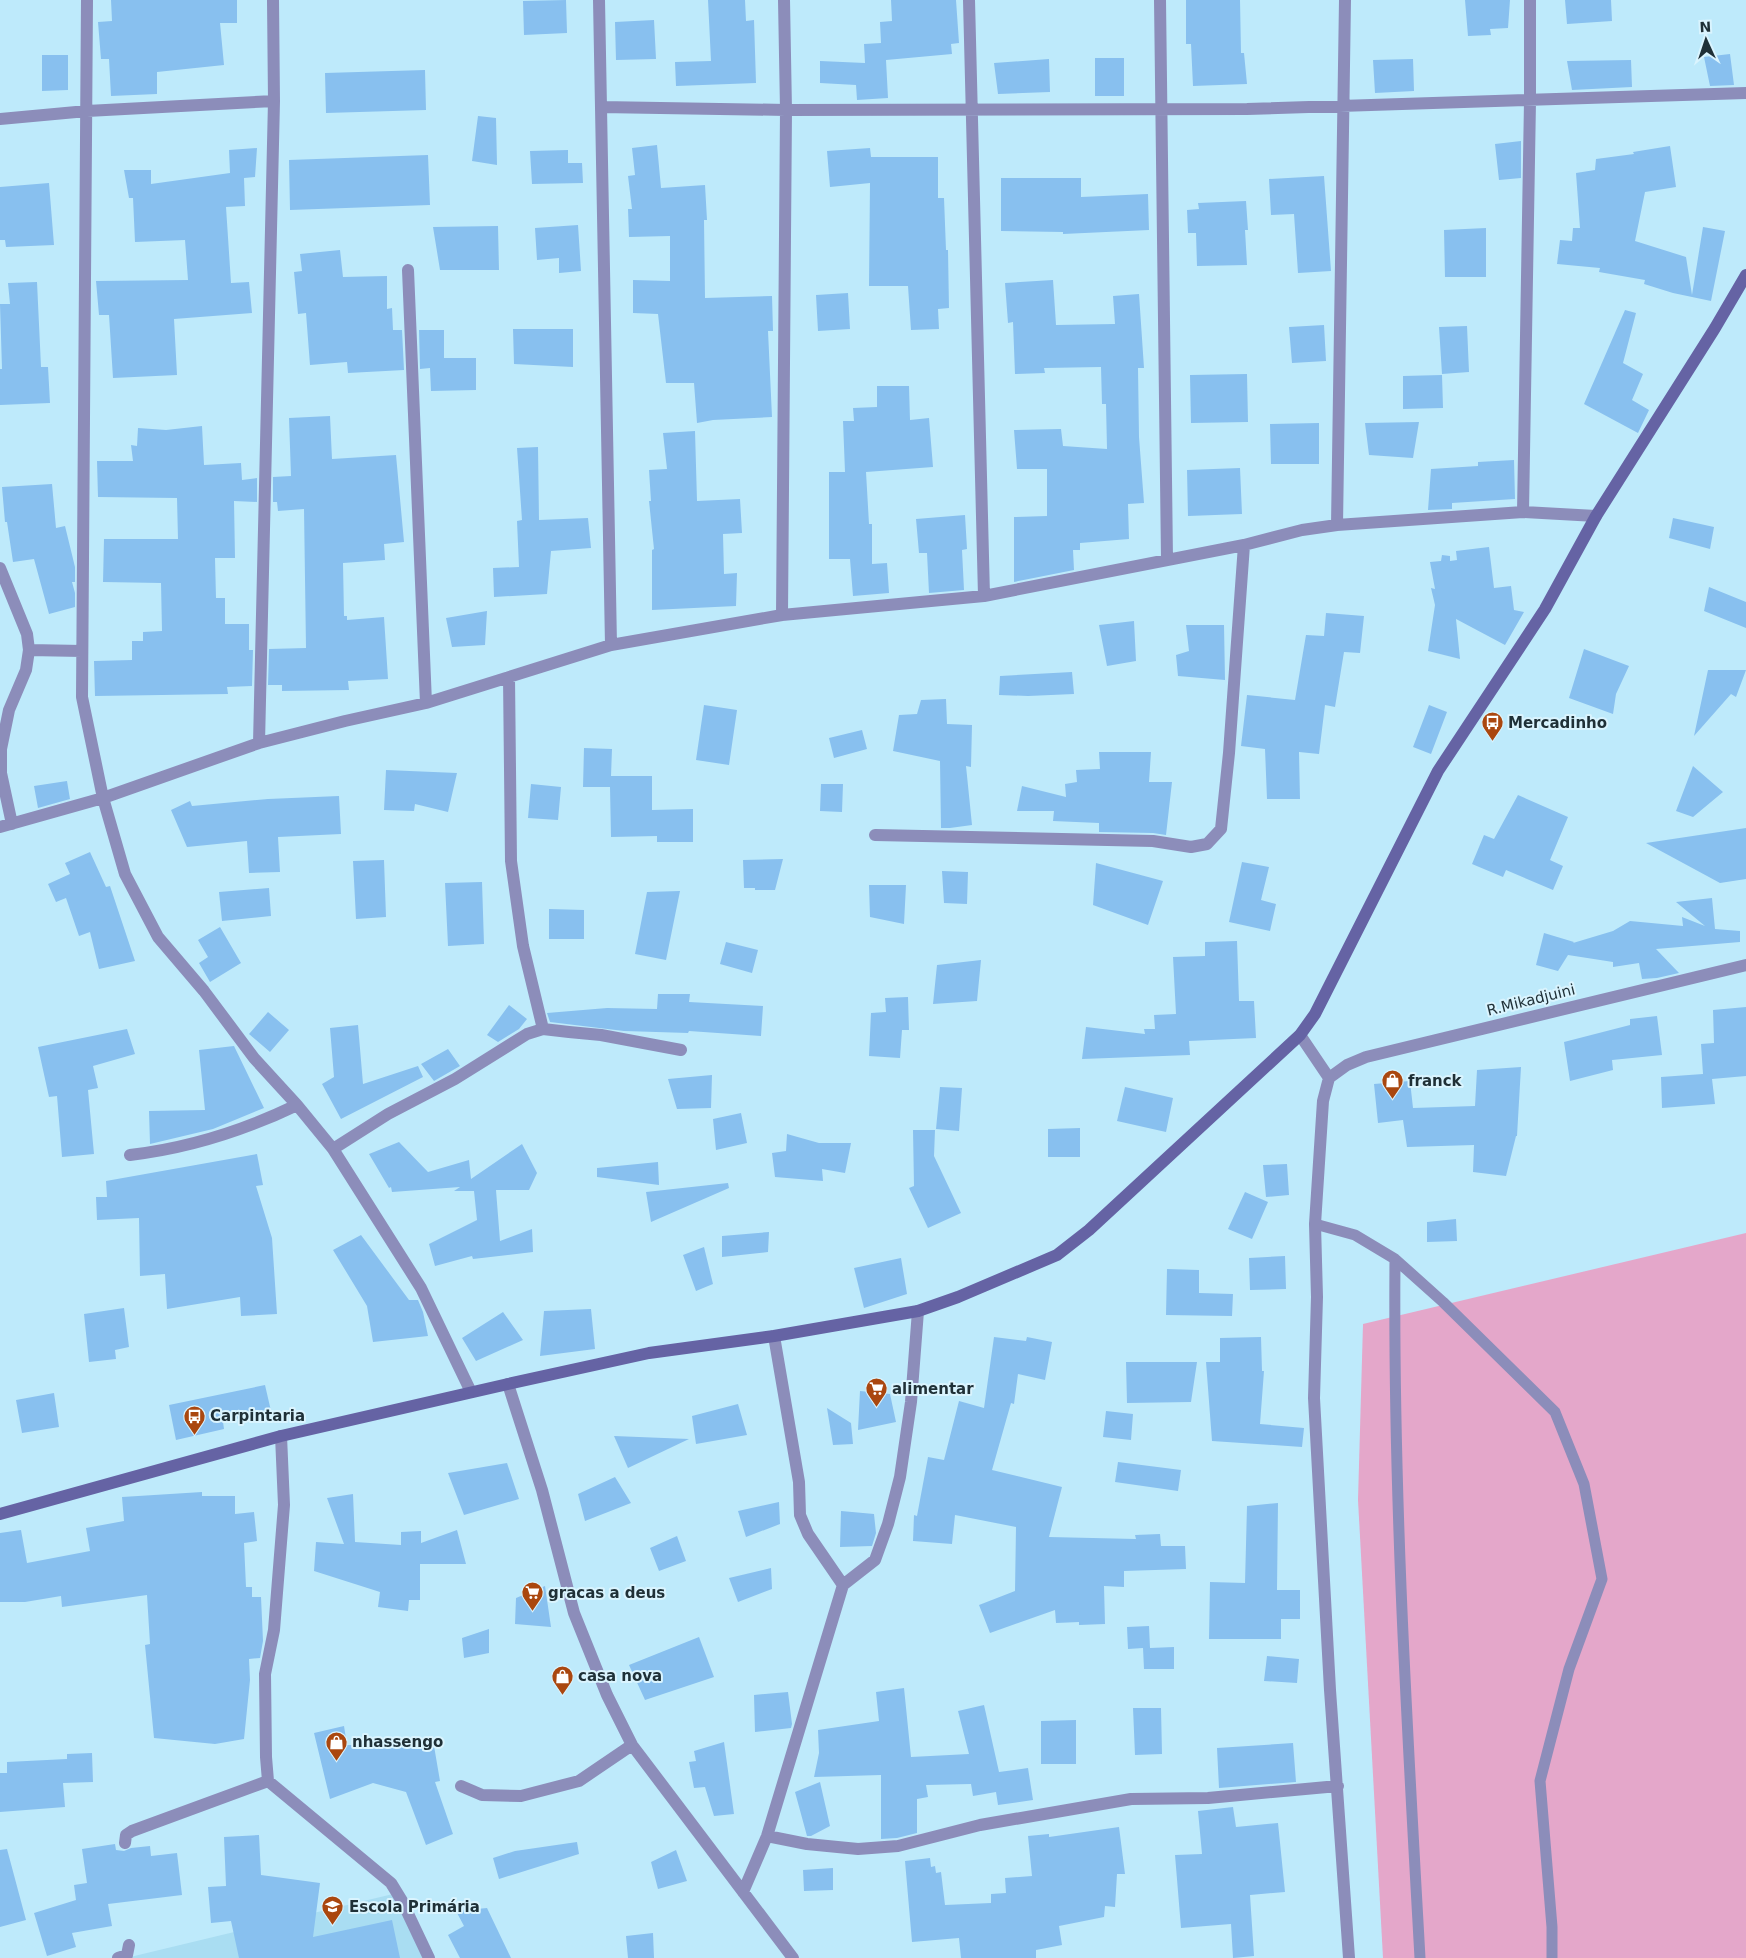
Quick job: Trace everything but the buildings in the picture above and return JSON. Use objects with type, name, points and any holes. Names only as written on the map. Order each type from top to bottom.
[{"type":"street","points":[[87,0],[82,697],[103,798],[125,874],[158,937],[204,991],[254,1058],[333,1148],[422,1288],[471,1392]]},
{"type":"street","points":[[259,743],[274,101],[274,0]]},
{"type":"street","points":[[599,0],[611,645]]},
{"type":"street","points":[[782,615],[786,110],[784,0]]},
{"type":"street","points":[[969,0],[984,596]]},
{"type":"street","points":[[1160,0],[1167,559]]},
{"type":"street","points":[[1337,525],[1345,0]]},
{"type":"street","points":[[1523,512],[1530,0]]},
{"type":"street","points":[[600,107],[786,110],[1344,107],[1746,92]]},
{"type":"street","points":[[0,119],[87,111],[274,101]]},
{"type":"street","points":[[408,270],[426,703]]},
{"type":"street","points":[[0,1514],[281,1436],[649,1352],[774,1336],[918,1311],[958,1298],[1057,1255],[1090,1230],[1300,1034],[1315,1014],[1438,771],[1545,609],[1596,516],[1715,328],[1746,275]]},
{"type":"street","points":[[0,568],[27,634],[29,650],[26,670],[9,710],[1,749],[1,773],[6,826],[103,798],[259,743],[426,703],[611,645],[782,615],[984,596],[1244,545],[1302,530],[1337,525],[1523,512],[1596,516]]},
{"type":"street","points":[[875,835],[1144,841],[1191,847],[1208,844],[1221,829],[1229,753],[1244,545]]},
{"type":"street","points":[[29,650],[82,651]]},
{"type":"street","points":[[509,677],[511,862],[523,946],[543,1029]]},
{"type":"street","name":"R.Mikadjuini","points":[[1329,1078],[1347,1065],[1366,1057],[1746,965]]},
{"type":"street","points":[[333,1148],[388,1114],[455,1079],[527,1034],[543,1029],[601,1035],[681,1050]]},
{"type":"street","points":[[1300,1034],[1329,1078],[1323,1101],[1316,1224],[1317,1297],[1314,1398],[1349,1958]]},
{"type":"street","points":[[130,1155],[196,1144],[258,1124],[297,1105]]},
{"type":"street","points":[[743,1892],[767,1836],[843,1585],[874,1560],[888,1524],[900,1477],[911,1402],[918,1311]]},
{"type":"street","points":[[774,1336],[798,1482],[800,1515],[808,1534],[843,1585]]},
{"type":"street","points":[[508,1384],[542,1490],[574,1613],[607,1695],[632,1745],[790,1957]]},
{"type":"street","points":[[281,1436],[284,1505],[274,1630],[265,1674],[268,1781],[391,1883],[402,1901],[429,1958]]},
{"type":"street","points":[[461,1786],[482,1795],[521,1796],[579,1781],[632,1745]]},
{"type":"street","points":[[125,1843],[126,1835],[132,1831],[268,1781]]},
{"type":"street","points":[[767,1836],[807,1844],[858,1848],[898,1846],[980,1825],[1131,1799],[1208,1798],[1338,1786]]},
{"type":"street","points":[[118,1958],[127,1954],[129,1945]]},
{"type":"lane","points":[[1316,1224],[1355,1235],[1395,1259],[1443,1302],[1555,1412],[1584,1484],[1602,1579],[1570,1669],[1540,1781],[1552,1927],[1552,1958]]},
{"type":"lane","points":[[1395,1259],[1394,1344],[1398,1524],[1420,1958]]},
{"type":"shaded area","points":[[1746,1233],[1746,1958],[1383,1958],[1358,1500],[1363,1324]]},
{"type":"shaded area","name":"Escola Primária","points":[[393,1894],[423,1958],[126,1958]]},
{"type":"place","name":"Mercadinho","points":[[1492,742]]},
{"type":"place","name":"franck","points":[[1392,1100]]},
{"type":"place","name":"alimentar","points":[[876,1408]]},
{"type":"place","name":"Carpintaria","points":[[194,1435]]},
{"type":"place","name":"gracas a deus","points":[[532,1612]]},
{"type":"place","name":"casa nova","points":[[562,1695]]},
{"type":"place","name":"nhassengo","points":[[336,1761]]},
{"type":"place","name":"Escola Primária","points":[[333,1926]]}]
